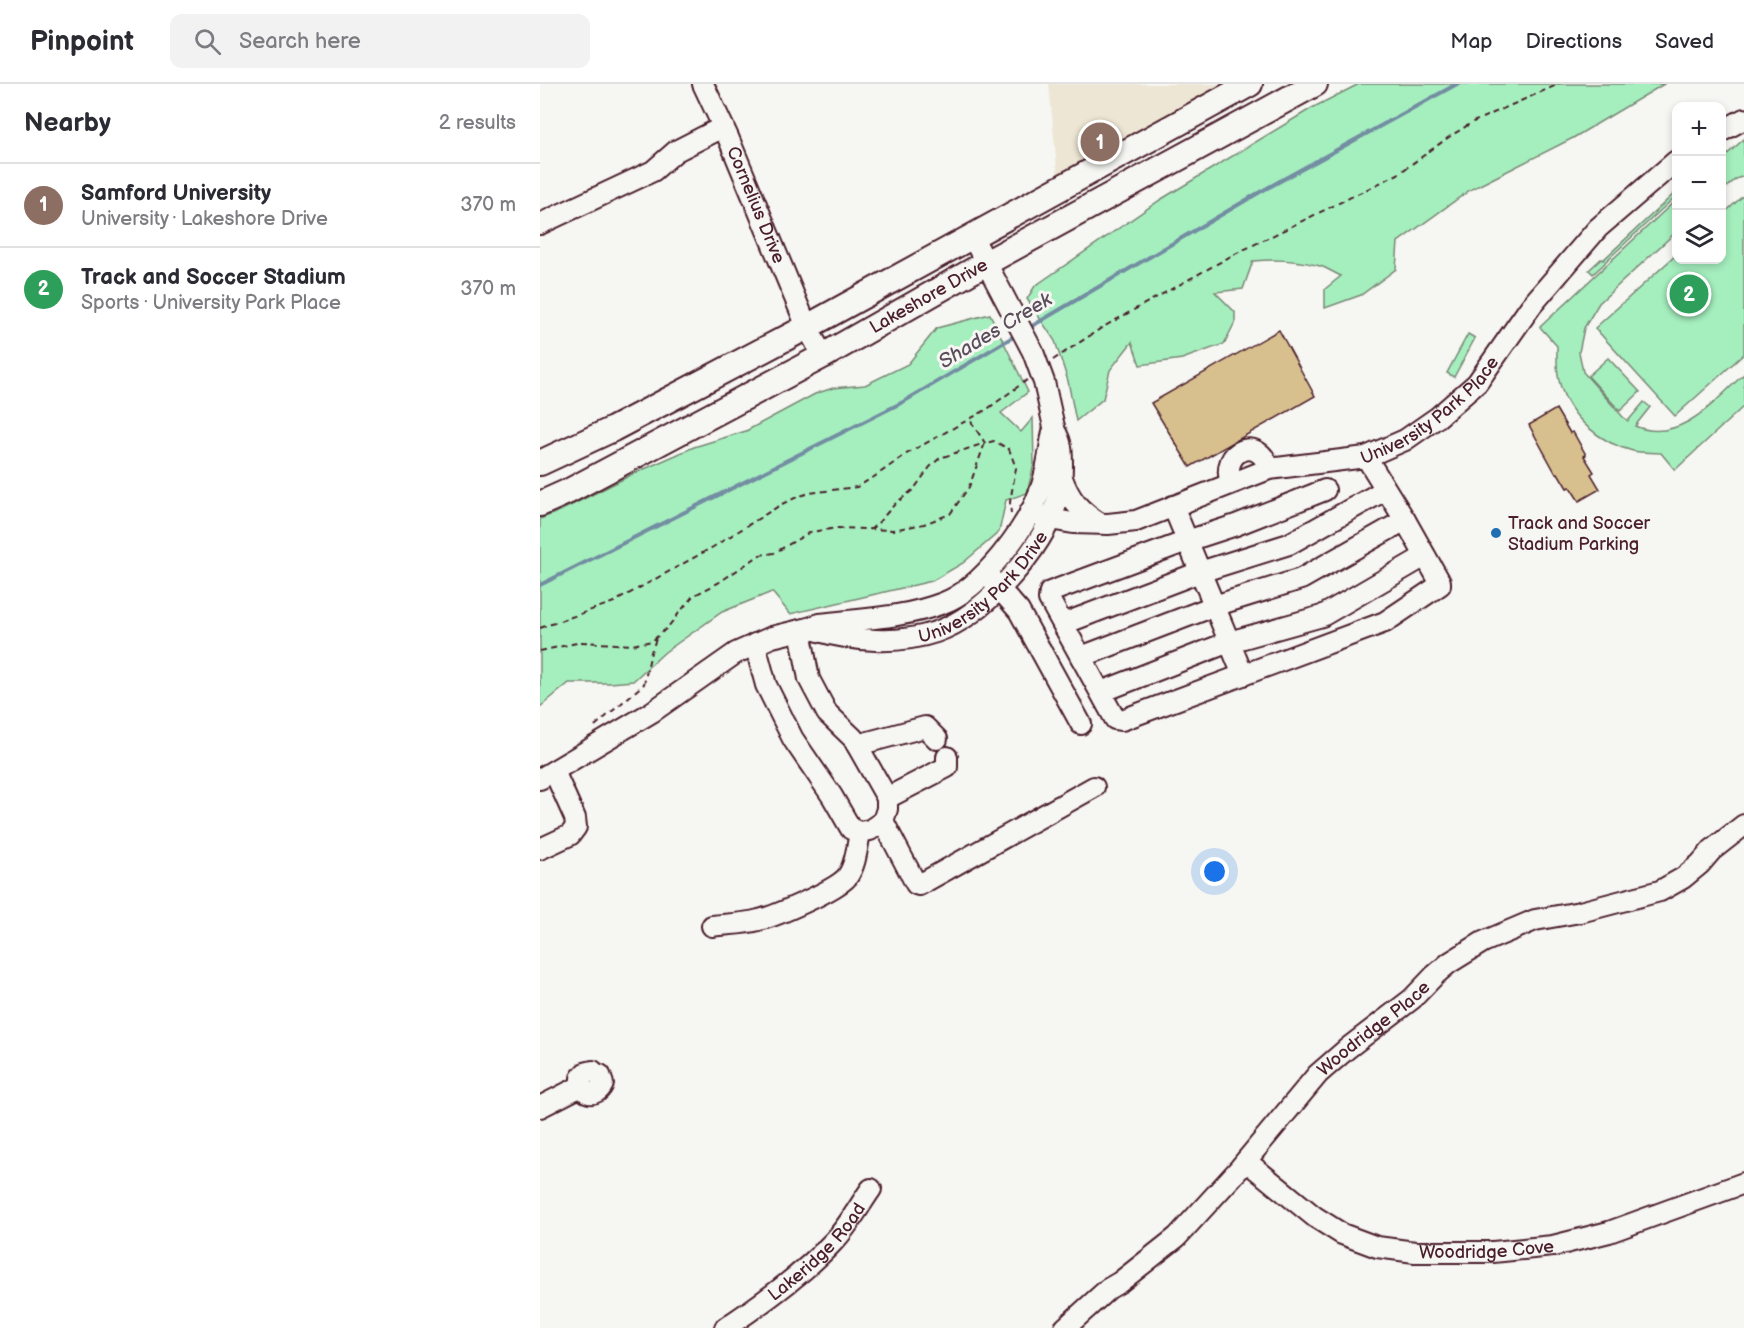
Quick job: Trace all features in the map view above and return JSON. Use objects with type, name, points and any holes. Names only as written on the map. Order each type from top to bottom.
[{"type":"main road","name":"Lakeshore Drive","points":[[540,463],[613,429],[807,327],[1250,84]]},
{"type":"main road","name":"Lakeshore Drive","points":[[540,504],[570,491],[823,356],[986,263],[1315,84]]},
{"type":"street","name":"Cornelius Drive","points":[[703,84],[807,327],[823,356]]},
{"type":"street","points":[[1726,129],[1744,119]]},
{"type":"street","points":[[540,224],[653,171],[676,151],[723,127]]},
{"type":"street","name":"University Park Place","points":[[1028,515],[1072,523],[1099,524],[1136,520],[1269,469],[1366,458],[1405,440],[1438,417],[1477,383],[1531,306],[1598,228],[1672,165]]},
{"type":"street","name":"University Park Drive","points":[[805,629],[870,640],[904,638],[936,632],[976,610],[1000,588],[1018,568],[1050,519],[1057,502],[1062,478],[1060,438],[1054,428],[1044,382],[1033,352],[972,236]]},
{"type":"street","name":"University Park Drive","points":[[547,775],[652,712],[736,653],[756,644],[772,637],[820,624],[923,610],[945,602],[971,585],[999,557],[1028,515],[1040,490],[1054,428]]},
{"type":"street","points":[[1231,483],[1228,474],[1230,462],[1234,456],[1244,450],[1255,450],[1260,453],[1267,460],[1269,469]]},
{"type":"street","points":[[1324,490],[1236,525],[1050,592],[1049,599],[1115,718],[1122,720],[1385,622],[1440,585],[1405,520],[1366,458]]},
{"type":"street","points":[[1062,478],[1074,502],[1099,524]]},
{"type":"street","points":[[1063,624],[1200,572],[1288,544],[1385,490]]},
{"type":"street","points":[[1173,506],[1243,675]]},
{"type":"street","points":[[1081,657],[1214,606],[1301,579],[1405,520]]},
{"type":"street","points":[[1101,692],[1229,642],[1322,616],[1425,556]]},
{"type":"street","points":[[985,573],[1018,611],[1081,724]]},
{"type":"street","points":[[882,617],[886,640]]},
{"type":"street","points":[[756,644],[766,685],[793,739],[832,796],[851,829],[860,832],[870,830],[883,821],[887,809],[887,798],[853,738],[827,713],[809,679],[805,629]]},
{"type":"street","points":[[857,745],[925,727],[937,739]]},
{"type":"street","points":[[887,798],[947,767],[947,757]]},
{"type":"street","points":[[540,849],[570,835],[576,827],[576,818],[547,775]]},
{"type":"street","points":[[883,821],[916,884],[919,885],[1094,787]]},
{"type":"street","name":"Woodridge Place","points":[[1065,1328],[1108,1289],[1177,1237],[1246,1161],[1325,1068],[1412,999],[1435,975],[1467,950],[1535,920],[1569,914],[1660,891],[1683,878],[1712,850],[1744,825]]},
{"type":"street","points":[[712,926],[760,920],[805,902],[838,885],[848,876],[856,857],[860,832]]},
{"type":"street","points":[[540,1107],[591,1077]]},
{"type":"street","name":"Woodridge Cove","points":[[1246,1161],[1315,1217],[1342,1234],[1377,1247],[1415,1252],[1492,1252],[1553,1246],[1609,1232],[1744,1183]]},
{"type":"street","name":"Lakeridge Road","points":[[725,1328],[744,1316],[809,1265],[833,1242],[871,1189]]},
{"type":"path","points":[[969,419],[985,443]]},
{"type":"path","points":[[870,530],[895,504],[914,489],[930,467],[940,458],[994,441],[1009,449],[1016,468],[1010,502],[1011,515],[1015,518],[1028,515]]},
{"type":"path","points":[[540,651],[582,642],[632,645],[652,641],[667,628],[693,596],[718,583],[760,555],[774,553],[810,532],[838,528],[893,530],[924,524],[950,514],[969,488],[985,443]]},
{"type":"path","points":[[592,728],[645,684],[656,639]]},
{"type":"shaded area","points":[[1049,84],[1250,84],[1059,190]]},
{"type":"green space","points":[[1359,84],[1664,84],[1573,138],[1470,190],[1398,242],[1396,269],[1361,295],[1325,308],[1325,289],[1341,276],[1323,267],[1303,262],[1253,261],[1243,289],[1215,292],[1235,312],[1235,322],[1224,344],[1182,359],[1140,365],[1132,342],[1110,370],[1103,399],[1076,421],[1068,381],[1055,341],[1027,299],[1035,286],[1160,200],[1312,108]]},
{"type":"green space","points":[[1744,139],[1744,176],[1736,179],[1726,188],[1726,156]]},
{"type":"green space","points":[[1744,195],[1744,354],[1675,416],[1595,328],[1672,259],[1672,264],[1726,264],[1726,211]]},
{"type":"green space","points":[[1672,196],[1672,200],[1593,274],[1589,270],[1601,259],[1603,260]]},
{"type":"green space","points":[[1672,204],[1672,236],[1599,303],[1584,328],[1579,352],[1583,372],[1628,421],[1644,402],[1650,407],[1635,426],[1651,430],[1667,430],[1695,417],[1744,374],[1744,406],[1675,470],[1661,453],[1636,452],[1609,442],[1578,418],[1564,396],[1560,384],[1557,370],[1557,346],[1540,327]]},
{"type":"green space","points":[[990,314],[1028,392],[1001,413],[1021,432],[1033,418],[1034,464],[1027,493],[1006,500],[999,532],[963,563],[932,581],[790,614],[772,592],[722,612],[665,652],[633,681],[569,683],[540,707],[540,519],[694,447],[746,431],[815,394],[833,388],[865,385],[908,364],[937,328]]},
{"type":"green space","points":[[1468,334],[1475,338],[1454,377],[1447,373]]},
{"type":"green space","points":[[1608,358],[1640,392],[1620,411],[1588,376]]},
{"type":"building","points":[[1279,330],[1315,396],[1190,467],[1151,403]]},
{"type":"building","points":[[1556,409],[1586,455],[1584,456],[1594,472],[1591,474],[1600,489],[1579,501],[1570,487],[1567,488],[1558,473],[1556,474],[1529,425]]},
{"type":"waterway","name":"Shades Creek","points":[[1027,329],[1260,192],[1457,84]]},
{"type":"waterway","name":"Shades Creek","points":[[540,585],[903,402],[1018,334]]},
{"type":"place","name":"Samford University","points":[[1100,142]]},
{"type":"place","name":"Track and Soccer Stadium","points":[[1689,294]]},
{"type":"place","name":"Track and Soccer Stadium Parking","points":[[1496,533]]}]
